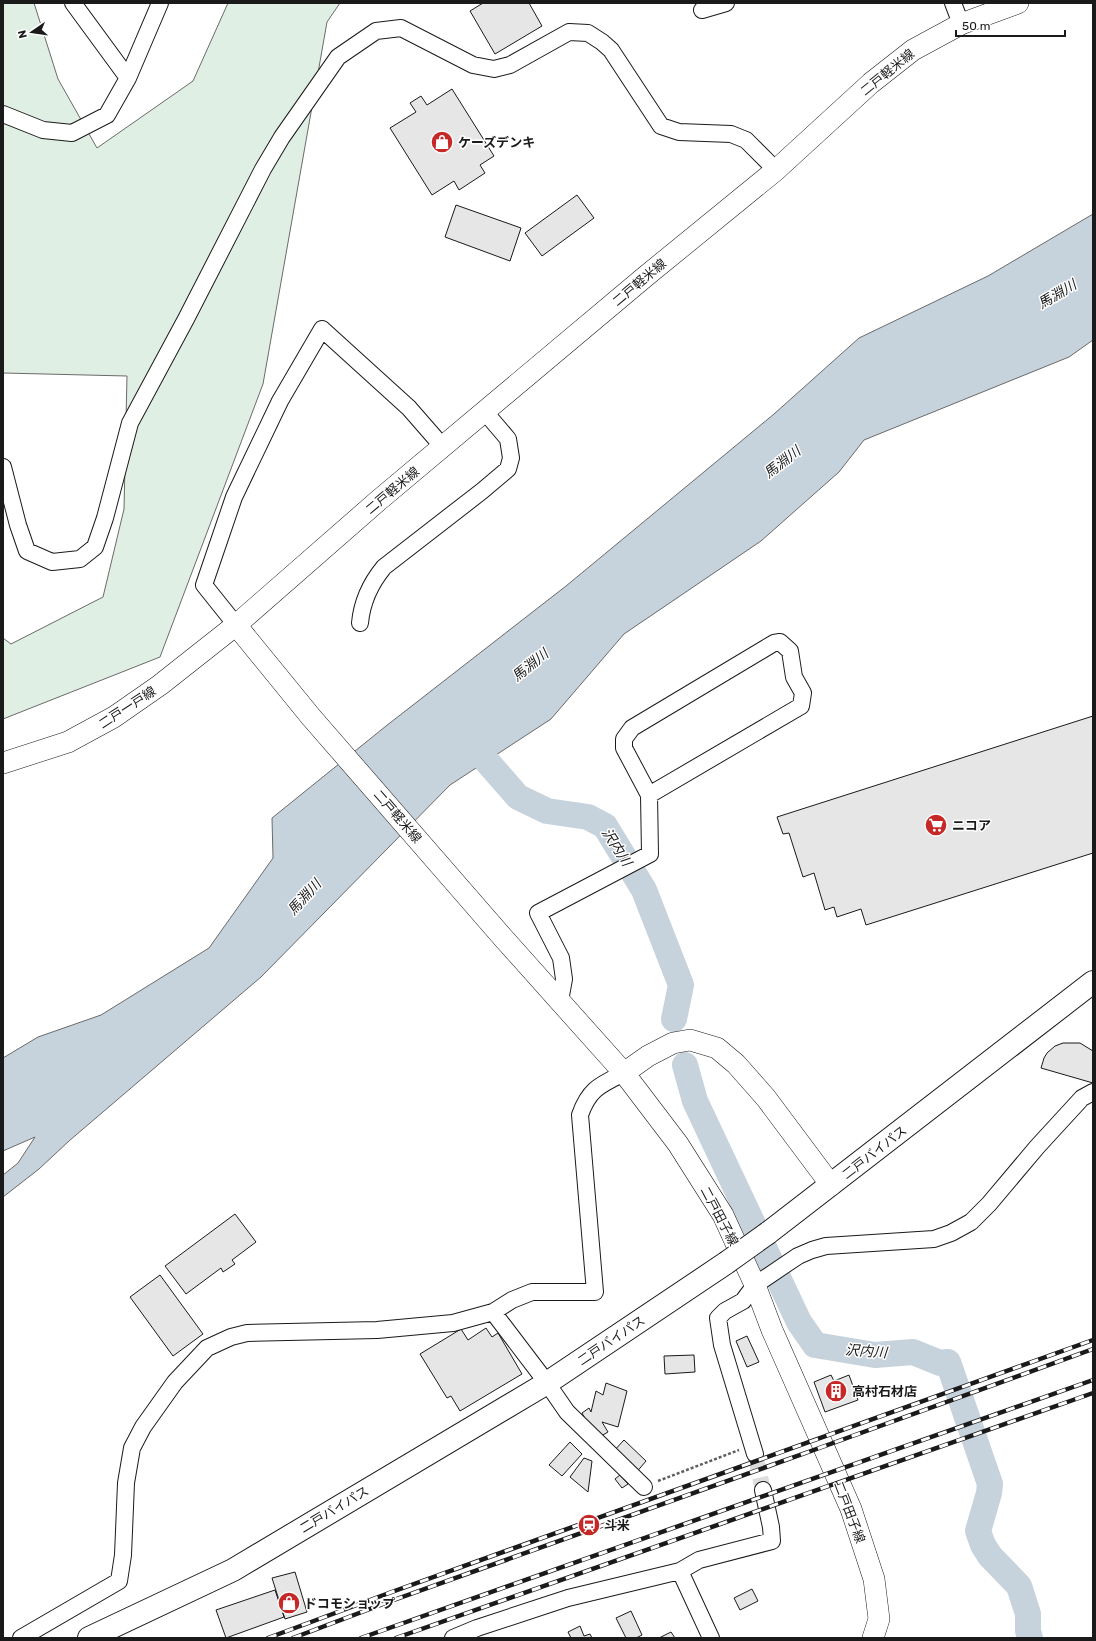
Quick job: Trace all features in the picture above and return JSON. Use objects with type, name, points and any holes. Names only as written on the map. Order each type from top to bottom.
[{"type":"highway","name":"二戸バイパス","points":[[89,1638],[233,1570],[547,1383],[726,1263],[768,1233],[1093,982]]},
{"type":"main road","name":"二戸軽米線","points":[[624,1073],[505,940],[311,717],[236,625],[443,447],[646,276],[776,170],[877,78],[913,50],[961,24],[1018,3]]},
{"type":"main road","name":"二戸一戸線","points":[[3,763],[68,742],[114,717],[160,686],[236,625]]},
{"type":"main road","points":[[624,1073],[648,1056],[673,1043],[690,1040],[718,1048],[736,1064],[766,1098],[831,1185]]},
{"type":"main road","name":"二戸田子線","points":[[624,1073],[678,1144],[723,1214],[755,1285],[772,1330],[851,1509],[874,1579],[879,1619],[873,1638]]},
{"type":"street","points":[[73,3],[128,78]]},
{"type":"street","points":[[3,114],[43,130],[72,133],[107,115],[128,78],[160,3]]},
{"type":"street","points":[[702,10],[726,3]]},
{"type":"street","points":[[953,3],[961,24]]},
{"type":"street","points":[[3,468],[18,525],[27,550],[52,562],[80,560],[95,547],[105,518],[130,423],[186,320],[263,170],[282,137],[338,57],[376,31],[401,28],[473,66],[494,69],[510,64],[569,32],[588,33],[611,50],[661,126],[679,132],[731,134],[746,140],[776,170]]},
{"type":"street","points":[[236,625],[204,585],[234,497],[280,401],[322,330],[409,408],[443,447]]},
{"type":"street","points":[[360,623],[361,610],[366,595],[384,567],[508,469],[511,458],[508,439],[485,412]]},
{"type":"street","points":[[560,1001],[564,979],[561,958],[538,913],[650,854],[649,795],[624,748],[624,739],[632,728],[774,643],[780,642],[790,650],[794,677],[803,693],[801,706],[649,795]]},
{"type":"street","points":[[21,1638],[119,1581],[123,1555],[126,1483],[132,1448],[143,1427],[175,1382],[207,1348],[231,1337],[247,1333],[377,1330],[453,1323],[493,1312],[512,1300],[532,1292],[595,1292],[580,1115],[585,1102],[597,1087],[624,1073]]},
{"type":"street","points":[[753,1449],[722,1345],[718,1318],[724,1311],[743,1301],[755,1285],[798,1256],[812,1250],[826,1246],[934,1239],[951,1233],[971,1222],[989,1204],[1037,1147],[1082,1098],[1093,1092]]},
{"type":"street","points":[[493,1312],[567,1412],[644,1487]]},
{"type":"street","points":[[453,1638],[477,1628],[568,1598],[680,1571],[699,1560],[772,1541],[771,1527],[763,1490]]},
{"type":"street","points":[[680,1571],[711,1638]]},
{"type":"path","points":[[644,1487],[753,1449]]},
{"type":"green space","points":[[3,3],[34,3],[58,79],[97,148],[193,81],[228,3],[340,3],[327,22],[263,384],[160,657],[3,719],[3,638],[11,644],[103,597],[124,509],[127,376],[3,373]]},
{"type":"water","name":"馬淵川","points":[[1093,214],[1093,340],[1069,357],[864,440],[839,472],[761,541],[624,634],[551,719],[450,785],[261,977],[69,1141],[39,1169],[3,1197],[3,1175],[18,1163],[35,1137],[3,1151],[3,1058],[38,1037],[101,1015],[209,948],[273,858],[272,818],[386,726],[566,586],[774,414],[859,338],[988,276]]},
{"type":"building","points":[[483,3],[529,3],[542,26],[495,54],[470,11]]},
{"type":"building","name":"ケーズデンキ","points":[[452,89],[494,156],[480,165],[485,173],[459,190],[454,181],[432,195],[390,128],[416,112],[410,103],[421,96],[427,105]]},
{"type":"building","points":[[577,195],[594,218],[542,256],[525,233]]},
{"type":"building","points":[[456,205],[521,228],[510,261],[445,237]]},
{"type":"building","name":"ニコア","points":[[1093,716],[1093,853],[866,925],[861,909],[837,917],[834,907],[825,910],[814,873],[803,877],[789,833],[783,834],[777,817]]},
{"type":"building","points":[[1063,1043],[1080,1043],[1093,1051],[1093,1083],[1041,1068],[1047,1053],[1055,1046]]},
{"type":"building","points":[[235,1214],[256,1242],[232,1260],[235,1264],[223,1272],[221,1268],[186,1294],[165,1266]]},
{"type":"building","points":[[160,1275],[203,1334],[173,1356],[130,1297]]},
{"type":"building","points":[[486,1328],[492,1337],[498,1333],[522,1374],[460,1411],[451,1396],[447,1398],[420,1354],[461,1329],[468,1340]]},
{"type":"building","points":[[747,1336],[759,1362],[747,1367],[736,1341]]},
{"type":"building","points":[[694,1355],[695,1372],[665,1374],[664,1356]]},
{"type":"building","name":"高村石材店","points":[[831,1375],[834,1381],[849,1375],[858,1400],[825,1412],[814,1382]]},
{"type":"building","points":[[606,1383],[627,1391],[618,1427],[602,1422],[608,1432],[596,1439],[582,1413],[589,1408],[591,1412],[596,1391],[603,1395]]},
{"type":"building","points":[[624,1440],[646,1461],[635,1474],[612,1453]]},
{"type":"building","points":[[570,1442],[582,1454],[562,1476],[549,1465]]},
{"type":"building","points":[[584,1458],[592,1461],[588,1492],[570,1477]]},
{"type":"building","points":[[620,1475],[628,1484],[622,1488],[615,1479]]},
{"type":"building","points":[[295,1572],[307,1612],[285,1619],[272,1578]]},
{"type":"building","points":[[752,1589],[758,1601],[740,1610],[734,1598]]},
{"type":"building","points":[[275,1590],[284,1617],[226,1638],[216,1610]]},
{"type":"building","points":[[631,1611],[642,1635],[636,1638],[626,1638],[616,1618]]},
{"type":"building","points":[[580,1626],[584,1636],[590,1634],[592,1638],[571,1638],[568,1632]]},
{"type":"building","points":[[671,1632],[675,1638],[659,1638]]},
{"type":"waterway","name":"沢内川","points":[[463,734],[518,797],[547,811],[588,817],[605,826],[644,890],[681,985],[674,1019]]},
{"type":"waterway","name":"沢内川","points":[[685,1065],[695,1101],[799,1322],[815,1345],[875,1355],[913,1352],[940,1363],[948,1362],[990,1484],[989,1493],[978,1531],[983,1545],[990,1556],[1019,1586],[1028,1614],[1028,1631],[1030,1638]]},
{"type":"tunnel","points":[[755,1454],[763,1490]]},
{"type":"railway","points":[[268,1638],[389,1593],[1093,1340]]},
{"type":"railway","points":[[293,1638],[391,1601],[1093,1349]]},
{"type":"railway","points":[[361,1638],[1093,1380]]},
{"type":"railway","points":[[396,1638],[1093,1393]]},
{"type":"place","name":"ケーズデンキ","points":[[442,142]]},
{"type":"place","name":"ニコア","points":[[936,825]]},
{"type":"place","name":"高村石材店","points":[[836,1391]]},
{"type":"place","name":"斗米","points":[[589,1525]]},
{"type":"place","name":"ドコモショップ","points":[[289,1603]]}]
